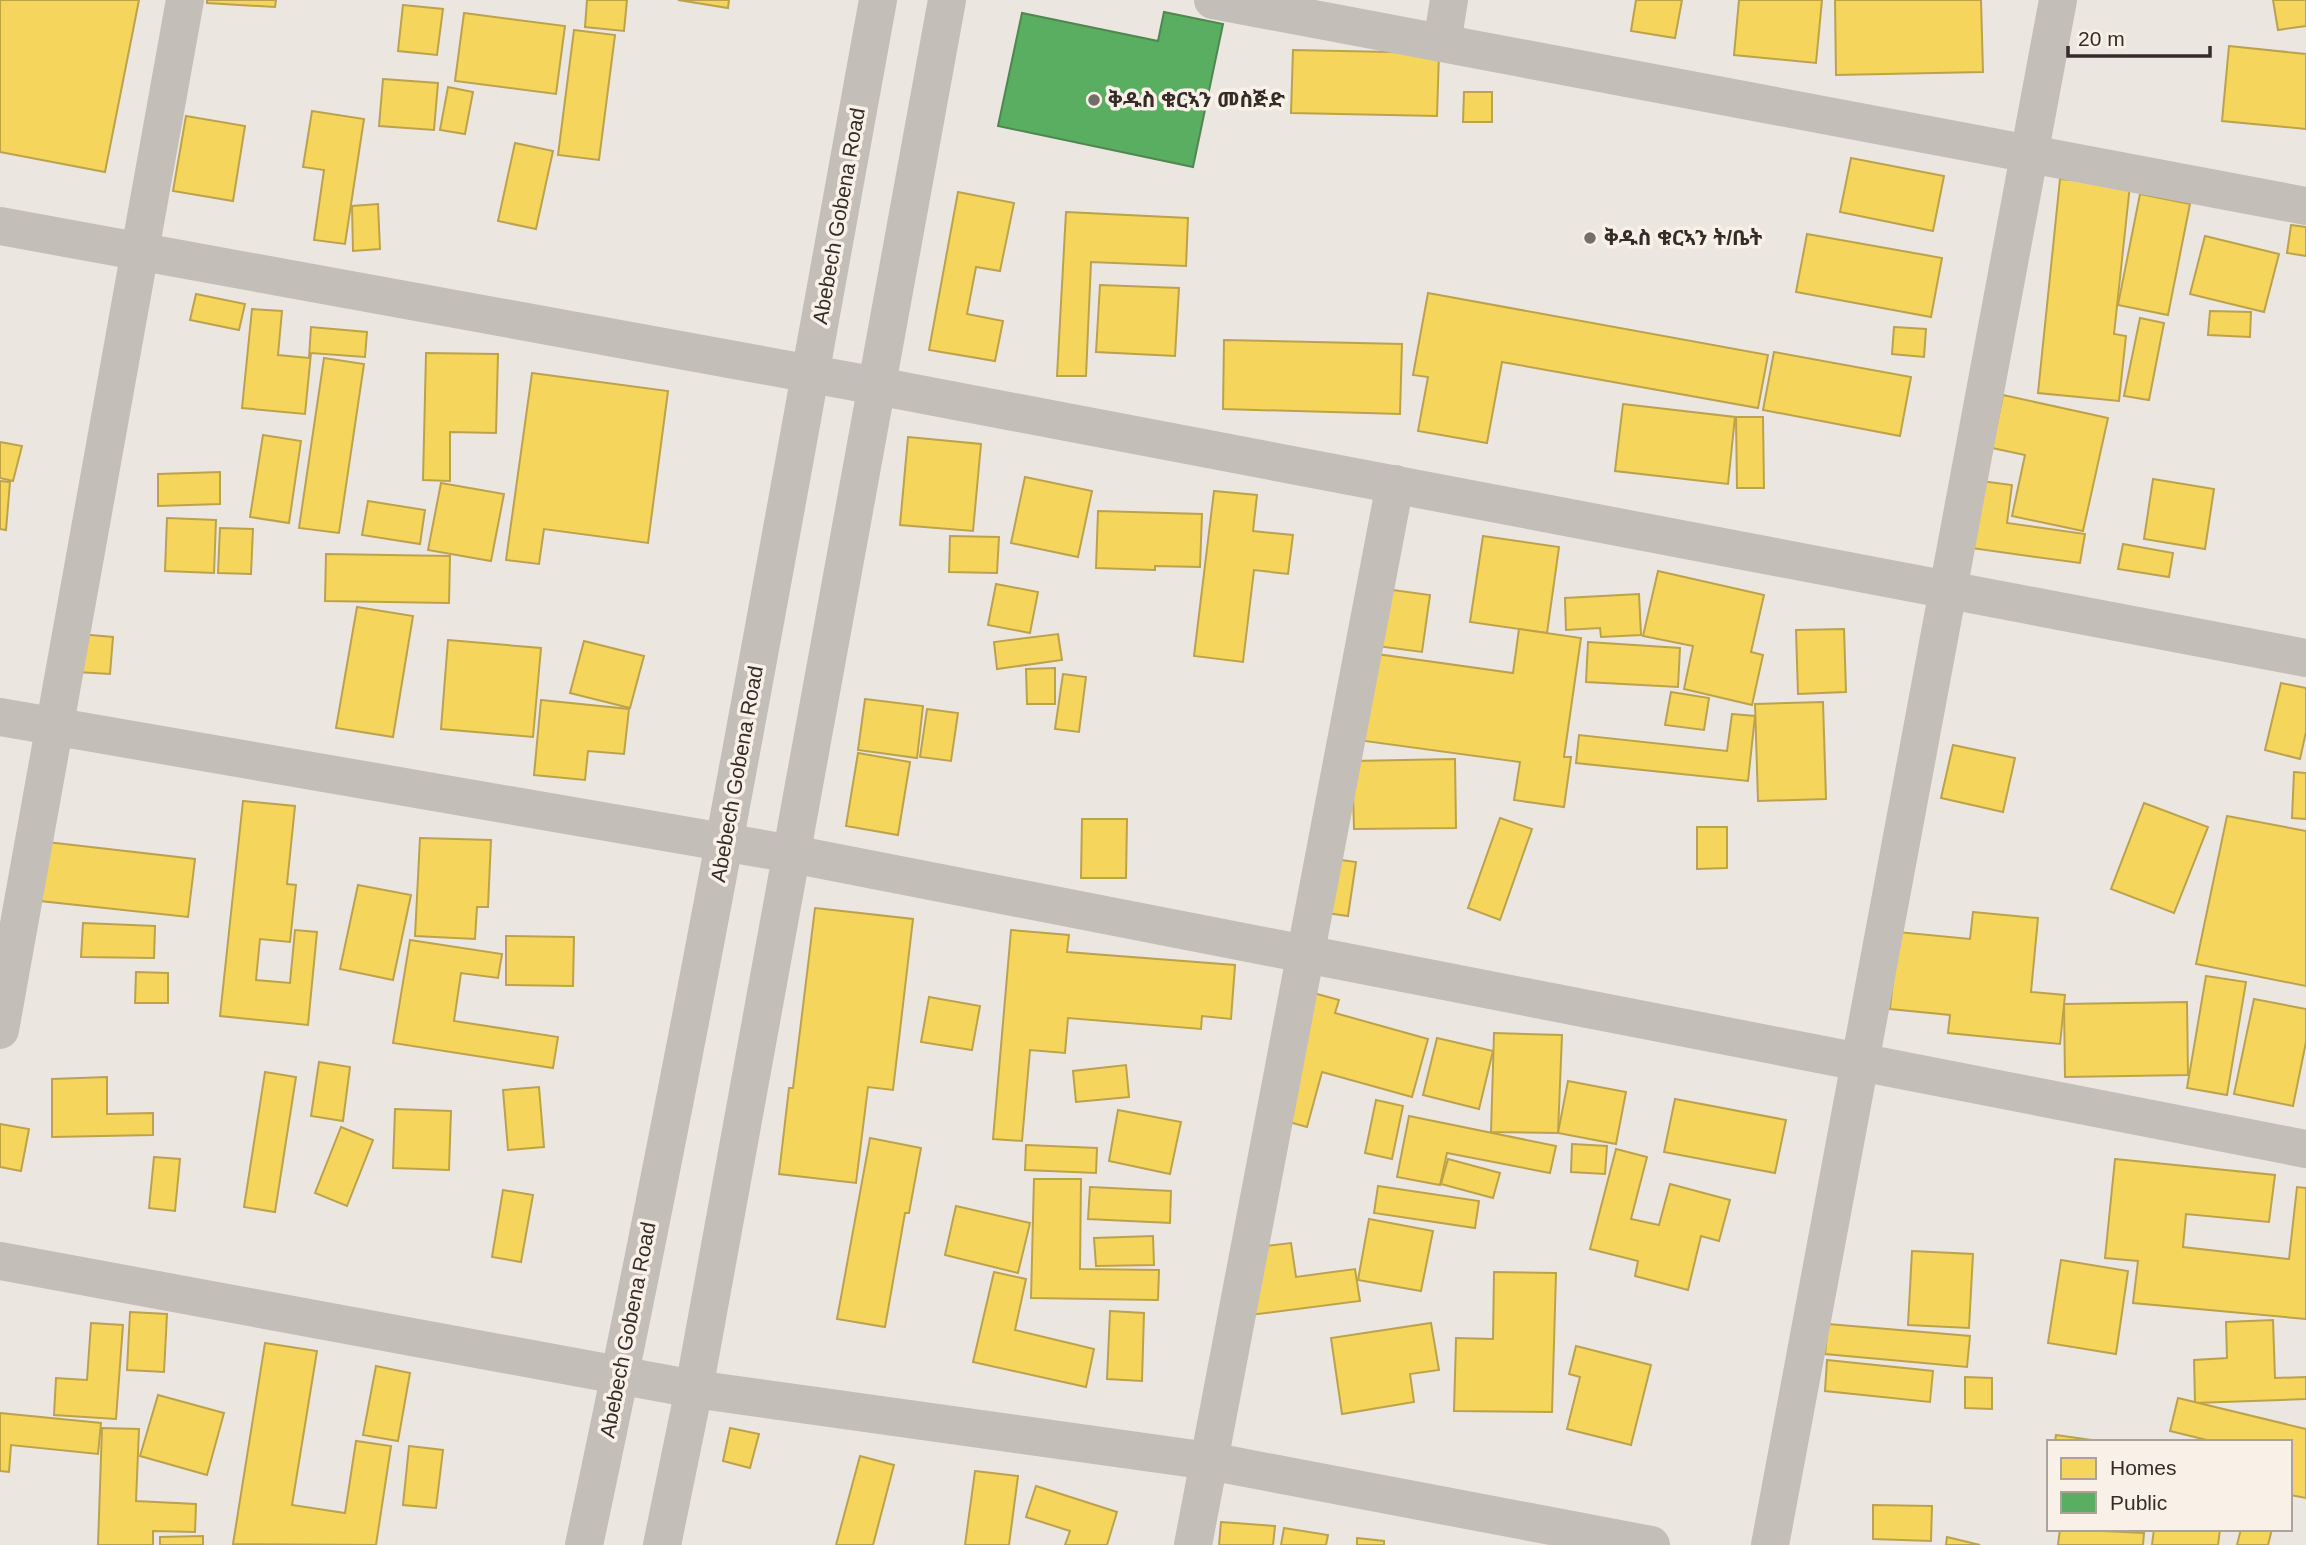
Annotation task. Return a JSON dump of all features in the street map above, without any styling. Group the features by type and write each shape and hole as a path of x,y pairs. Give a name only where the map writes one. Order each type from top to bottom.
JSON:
{"street":[{"path":"0,1030 185,0"},
{"name":"Abebech Gobena Road","path":"584,1545 724,843 878,0"},
{"path":"662,1545 694,1389 947,0"},
{"path":"1213,0 2306,206"},
{"path":"1442,43 1449,0"},
{"path":"1770,1545 2058,0"},
{"path":"0,226 810,373 2306,658"},
{"path":"1194,1545 1395,484"},
{"path":"0,717 792,854 2306,1149"},
{"path":"0,1261 694,1389 1209,1461 1651,1545"}],"building: Homes":[{"path":"0,0 139,0 105,172 0,152"},
{"path":"207,0 276,0 275,7 207,3"},
{"path":"587,0 627,0 624,31 585,27"},
{"path":"678,0 729,0 728,8"},
{"path":"1636,0 1682,0 1675,38 1631,31"},
{"path":"1739,0 1822,0 1816,63 1734,55"},
{"path":"1835,0 1981,0 1983,72 1836,75"},
{"path":"2273,0 2306,0 2306,26 2278,30"},
{"path":"403,5 443,9 437,55 398,51"},
{"path":"464,13 565,26 556,94 455,81"},
{"path":"574,30 615,35 599,160 558,155"},
{"path":"2229,46 2306,54 2306,129 2222,121"},
{"path":"1293,50 1439,53 1437,116 1291,113"},
{"path":"383,79 438,83 434,130 379,126"},
{"path":"448,87 473,92 465,134 440,130"},
{"path":"1464,92 1492,92 1492,122 1463,122"},
{"path":"312,111 364,119 345,244 314,240 324,170 303,167"},
{"path":"186,116 245,126 233,201 173,191"},
{"path":"515,143 553,151 536,229 498,221"},
{"path":"1851,158 1944,176 1933,231 1840,212"},
{"path":"2060,179 2130,185 2114,334 2126,336 2119,401 2038,393"},
{"path":"958,192 1014,203 1000,271 976,267 967,314 1003,321 995,361 929,350"},
{"path":"2140,194 2190,204 2168,315 2118,305"},
{"path":"378,204 380,249 353,251 352,206"},
{"path":"1066,212 1188,218 1186,266 1091,262 1086,376 1057,376"},
{"path":"2291,225 2306,227 2306,256 2287,253"},
{"path":"1807,234 1942,258 1931,317 1796,292"},
{"path":"2205,236 2279,254 2264,312 2190,294"},
{"path":"1100,285 1179,288 1175,356 1096,352"},
{"path":"1428,293 1768,355 1758,408 1502,362 1487,443 1418,431 1428,377 1413,375"},
{"path":"196,294 245,304 239,330 190,320"},
{"path":"252,309 282,311 278,355 309,358 311,327 367,332 365,357 311,353 305,414 242,408"},
{"path":"2210,311 2251,312 2250,337 2208,335"},
{"path":"2140,318 2164,323 2149,400 2124,396"},
{"path":"1894,327 1926,329 1924,357 1892,354"},
{"path":"1224,340 1402,344 1400,414 1223,409"},
{"path":"1774,352 1911,377 1900,436 1763,410"},
{"path":"426,353 498,354 496,433 450,432 450,481 423,480"},
{"path":"324,358 364,364 339,533 299,528"},
{"path":"532,373 668,391 648,543 544,529 539,564 506,560"},
{"path":"2003,395 2108,418 2083,531 2012,516 2025,455 1992,448"},
{"path":"1623,404 1735,417 1728,484 1615,471"},
{"path":"1736,417 1763,417 1764,488 1737,488"},
{"path":"263,435 301,441 289,523 250,517"},
{"path":"908,437 981,444 973,531 900,525"},
{"path":"0,442 22,446 13,481 0,478"},
{"path":"220,472 220,504 158,506 158,474"},
{"path":"1025,477 1092,491 1078,557 1011,543"},
{"path":"2153,479 2214,489 2205,549 2144,539"},
{"path":"0,481 10,482 6,530 0,529"},
{"path":"1981,481 2012,485 2007,523 2085,534 2080,563 1971,548"},
{"path":"441,483 504,494 491,561 428,550"},
{"path":"1214,491 1257,495 1253,531 1293,535 1288,574 1254,570 1243,662 1194,656"},
{"path":"368,501 425,510 420,544 362,535"},
{"path":"1098,511 1202,514 1200,567 1155,566 1155,570 1096,568"},
{"path":"167,518 216,520 214,573 165,571"},
{"path":"220,528 253,529 251,574 218,573"},
{"path":"950,536 999,537 997,573 949,572"},
{"path":"1483,536 1559,547 1547,633 1470,622"},
{"path":"2123,544 2173,553 2169,577 2118,569"},
{"path":"326,554 450,556 449,603 325,601"},
{"path":"1658,571 1764,595 1751,652 1763,655 1752,705 1684,689 1693,646 1643,636"},
{"path":"996,584 1038,592 1030,633 988,625"},
{"path":"1378,588 1430,595 1422,652 1369,645"},
{"path":"1639,594 1641,635 1601,637 1600,628 1566,630 1565,598"},
{"path":"357,607 413,616 393,737 336,728"},
{"path":"1519,629 1581,638 1564,757 1571,757 1564,807 1514,800 1520,762 1350,739 1362,652 1513,673"},
{"path":"1844,629 1846,692 1798,694 1796,630"},
{"path":"79,634 113,637 110,674 77,672"},
{"path":"1058,634 1062,660 997,669 994,642"},
{"path":"448,640 541,648 533,737 441,729"},
{"path":"584,641 644,656 630,708 570,693"},
{"path":"1588,642 1680,648 1678,687 1586,682"},
{"path":"1055,668 1055,704 1027,704 1026,669"},
{"path":"1063,674 1086,677 1079,732 1055,729"},
{"path":"2281,683 2306,688 2306,732 2300,759 2265,750"},
{"path":"1671,692 1709,698 1704,730 1665,725"},
{"path":"865,699 923,706 917,758 858,750"},
{"path":"541,700 629,709 624,754 588,751 585,780 534,775"},
{"path":"1823,702 1826,799 1758,801 1755,704"},
{"path":"927,709 958,713 951,761 920,757"},
{"path":"1732,714 1755,716 1748,781 1576,763 1579,735 1727,751"},
{"path":"1953,745 2015,758 2003,812 1941,798"},
{"path":"858,753 910,762 898,835 846,826"},
{"path":"1455,759 1456,828 1354,829 1352,761"},
{"path":"2294,772 2306,773 2306,819 2292,818"},
{"path":"243,801 295,806 287,884 296,885 290,942 260,939 256,980 290,983 295,930 317,932 308,1025 220,1016"},
{"path":"2144,803 2208,827 2174,913 2111,889"},
{"path":"2227,816 2306,831 2306,986 2196,964"},
{"path":"1500,818 1532,829 1500,920 1468,908"},
{"path":"1082,819 1127,819 1126,878 1081,878"},
{"path":"1697,827 1727,827 1727,868 1697,869"},
{"path":"420,838 491,840 488,907 477,907 475,939 415,936"},
{"path":"38,841 195,859 188,917 31,900"},
{"path":"1327,858 1356,862 1348,916 1319,912"},
{"path":"358,885 411,895 393,980 340,969"},
{"path":"815,908 913,919 893,1090 868,1087 856,1183 779,1174 789,1088 793,1088"},
{"path":"1973,912 2038,918 2031,992 2065,995 2060,1044 1948,1033 1950,1015 1890,1009 1898,932 1970,939"},
{"path":"83,923 155,926 154,958 81,957"},
{"path":"1011,930 1069,935 1067,952 1235,965 1231,1019 1202,1016 1201,1029 1068,1018 1065,1053 1030,1050 1022,1141 993,1139"},
{"path":"506,936 574,937 573,986 506,985"},
{"path":"410,940 502,954 498,978 461,973 454,1021 558,1037 553,1068 393,1043"},
{"path":"136,972 168,973 168,1003 135,1003"},
{"path":"2206,976 2246,982 2227,1095 2187,1088"},
{"path":"1306,991 1339,1000 1335,1013 1428,1039 1412,1097 1322,1072 1307,1127 1271,1117"},
{"path":"929,997 980,1006 972,1050 921,1042"},
{"path":"2254,999 2306,1009 2306,1042 2293,1106 2234,1094"},
{"path":"2187,1002 2188,1075 2065,1077 2064,1004"},
{"path":"1494,1033 1562,1035 1558,1133 1491,1132"},
{"path":"1437,1038 1493,1051 1479,1109 1423,1095"},
{"path":"319,1062 350,1067 343,1121 311,1116"},
{"path":"1126,1065 1129,1097 1076,1102 1073,1071"},
{"path":"265,1072 296,1077 275,1212 244,1207"},
{"path":"107,1077 107,1114 153,1113 153,1135 52,1137 52,1079"},
{"path":"1568,1081 1626,1092 1616,1144 1558,1133"},
{"path":"539,1087 544,1147 508,1150 503,1090"},
{"path":"1675,1099 1786,1120 1775,1173 1664,1152"},
{"path":"1376,1100 1403,1106 1392,1159 1365,1153"},
{"path":"395,1109 451,1111 449,1170 393,1168"},
{"path":"1118,1110 1181,1122 1170,1174 1109,1161"},
{"path":"1409,1116 1556,1146 1550,1173 1447,1153 1440,1185 1397,1177"},
{"path":"0,1124 29,1129 21,1171 0,1167"},
{"path":"341,1127 373,1140 347,1206 315,1193"},
{"path":"870,1138 921,1148 909,1213 905,1213 885,1327 837,1319"},
{"path":"1572,1144 1607,1146 1605,1174 1571,1172"},
{"path":"1026,1145 1097,1148 1096,1173 1025,1170"},
{"path":"1616,1149 1647,1157 1631,1219 1659,1225 1670,1184 1730,1200 1719,1241 1701,1236 1688,1290 1635,1276 1638,1261 1590,1249"},
{"path":"154,1157 180,1159 175,1211 149,1208"},
{"path":"1448,1159 1500,1173 1493,1198 1441,1184"},
{"path":"2115,1159 2275,1175 2269,1222 2186,1214 2183,1247 2289,1259 2297,1187 2306,1188 2306,1319 2133,1303 2138,1261 2105,1258"},
{"path":"1034,1179 1081,1179 1080,1269 1159,1270 1158,1300 1031,1298"},
{"path":"1378,1186 1479,1201 1475,1228 1374,1213"},
{"path":"1090,1187 1171,1191 1170,1223 1088,1219"},
{"path":"503,1190 533,1195 521,1262 492,1257"},
{"path":"956,1206 1030,1223 1018,1273 945,1255"},
{"path":"1369,1219 1433,1231 1421,1291 1358,1280"},
{"path":"1153,1236 1154,1265 1096,1266 1094,1238"},
{"path":"1291,1243 1296,1277 1355,1269 1360,1301 1250,1315 1241,1249"},
{"path":"1912,1251 1973,1254 1969,1328 1908,1325"},
{"path":"2061,1260 2128,1271 2116,1354 2048,1343"},
{"path":"994,1272 1026,1279 1015,1330 1094,1349 1086,1387 973,1362"},
{"path":"1494,1272 1556,1273 1552,1412 1454,1411 1456,1338 1493,1339"},
{"path":"1110,1311 1144,1313 1142,1381 1107,1379"},
{"path":"130,1312 167,1314 164,1372 127,1370"},
{"path":"2273,1320 2275,1378 2306,1377 2306,1399 2195,1403 2194,1360 2227,1358 2226,1322"},
{"path":"91,1323 123,1325 116,1419 54,1415 56,1378 87,1380"},
{"path":"1431,1323 1439,1370 1410,1374 1414,1402 1342,1414 1331,1338"},
{"path":"1828,1324 1970,1336 1967,1367 1825,1354"},
{"path":"265,1343 317,1351 292,1505 345,1513 356,1441 391,1446 376,1545 233,1544"},
{"path":"1576,1346 1651,1365 1631,1445 1567,1429 1580,1377 1569,1374"},
{"path":"1827,1360 1933,1371 1930,1402 1825,1391"},
{"path":"376,1366 410,1373 398,1441 363,1435"},
{"path":"1965,1377 1992,1378 1992,1409 1965,1408"},
{"path":"158,1395 224,1413 207,1475 140,1456"},
{"path":"2178,1398 2306,1429 2306,1498 2292,1495 2292,1440 2207,1440 2170,1431"},
{"path":"0,1413 101,1423 98,1454 11,1445 9,1472 0,1471"},
{"path":"102,1428 139,1429 136,1501 196,1504 195,1532 153,1531 153,1545 98,1545"},
{"path":"730,1428 759,1434 750,1468 723,1461"},
{"path":"2056,1435 2092,1440 2055,1440"},
{"path":"409,1446 443,1450 436,1508 403,1505"},
{"path":"860,1456 894,1465 873,1545 836,1545"},
{"path":"975,1471 1018,1476 1009,1545 965,1545"},
{"path":"1036,1486 1117,1512 1107,1545 1065,1545 1070,1531 1026,1517"},
{"path":"1873,1505 1932,1506 1931,1541 1873,1539"},
{"path":"1221,1522 1275,1526 1273,1545 1219,1545"},
{"path":"1284,1528 1328,1535 1326,1545 1281,1545"},
{"path":"2060,1531 2144,1533 2143,1545 2058,1545"},
{"path":"2154,1531 2220,1531 2218,1545 2152,1545"},
{"path":"2240,1531 2272,1531 2268,1545 2237,1545"},
{"path":"203,1536 203,1545 160,1545 160,1537"},
{"path":"1947,1537 1980,1545 1946,1545"},
{"path":"1357,1538 1384,1541 1384,1545 1357,1545"}],"building: Public":[{"path":"1164,12 1223,24 1193,167 998,126 1022,13 1158,41"}],"place":[{"name":"ቅዱስ ቁርኣን መስጅድ","path":"1094,100"},
{"name":"ቅዱስ ቁርኣን ት/ቤት","path":"1590,238"}]}
